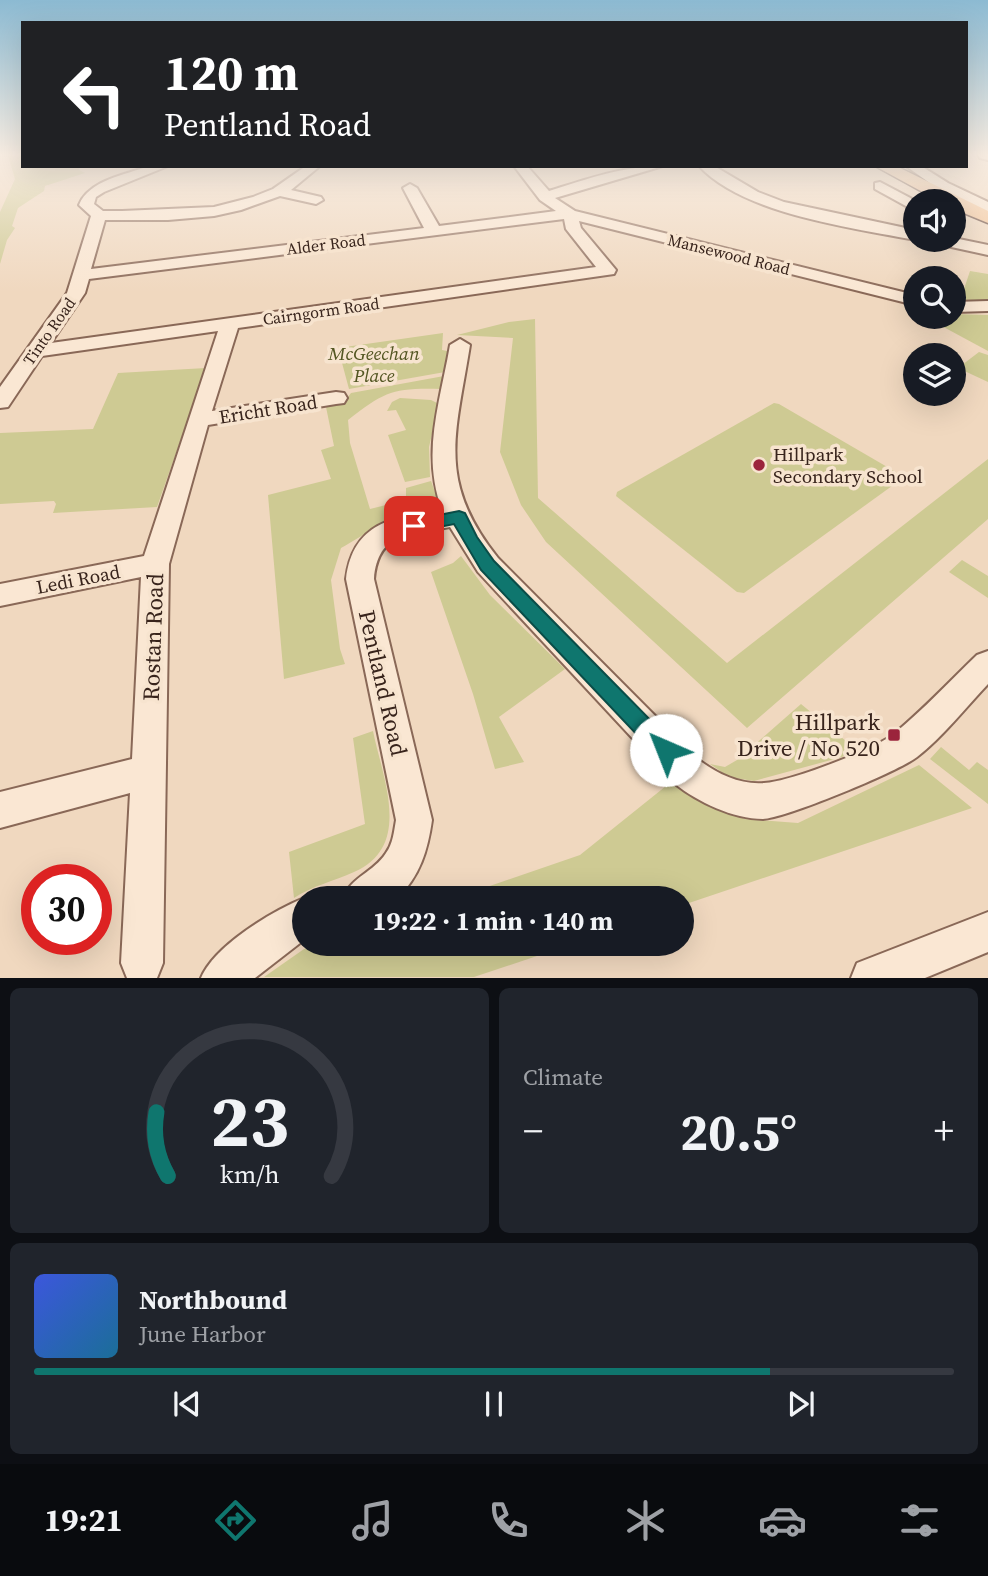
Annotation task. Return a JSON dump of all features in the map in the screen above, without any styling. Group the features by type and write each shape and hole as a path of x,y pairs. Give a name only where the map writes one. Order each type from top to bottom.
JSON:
{"main road":[{"path":"966,206 986,213"}],"street":[{"path":"88,201 86,205 99,215 162,217 198,214 252,201"},
{"path":"417,201 434,231"},
{"name":"Mansewood Road","path":"550,201 570,214 903,297"},
{"path":"762,201 903,229"},
{"path":"966,201 986,213"},
{"name":"Alder Road","path":"82,275 570,214"},
{"name":"Cairngorm Road","path":"34,351 608,270 574,229 570,214"},
{"name":"Tinto Road","path":"0,402 76,293 99,215"},
{"path":"966,246 988,250"},
{"path":"966,307 988,306"},
{"name":"Rostan Road","path":"142,963 155,564 230,323"},
{"path":"460,345 442,453 444,477 473,546 488,565 687,772 704,785 723,794 764,801 783,797 875,762 905,746 988,664"},
{"name":"Ericht Road","path":"200,420 336,398"},
{"name":"Pentland Road","path":"381,886 406,859 414,820 360,579 362,555 371,541 391,530 459,517"},
{"name":"Ledi Road","path":"0,595 155,564"},
{"path":"0,810 147,772"},
{"path":"222,978 274,936 292,925"},
{"path":"872,978 988,932"}],"green space":[{"path":"5,201 29,201 18,208 12,226 15,228 7,240 0,264 0,212"},
{"path":"970,271 988,274 988,302 966,301 966,283"},
{"path":"966,314 988,315 988,351 947,329 966,329"},
{"path":"535,319 538,498 727,663 988,459 988,519 747,728 546,542 521,505 500,452 513,338 457,335 509,322"},
{"name":"McGeechan Place","path":"443,333 442,350 452,352 445,372 349,389 338,348"},
{"path":"979,352 988,355 988,382 966,372 966,362"},
{"path":"206,368 157,507 53,513 56,504 54,501 0,504 0,433 93,429 118,373"},
{"path":"444,376 441,389 411,389 390,393 348,420 350,443 370,509 406,500 406,488 431,481 438,500 427,513 375,529 341,548 331,580 340,649 345,664 284,679 268,495 331,479 321,450 334,446 326,407 345,401 351,393"},
{"path":"400,398 431,400 439,404 429,447 430,477 405,482 388,435 406,430 396,410 387,411 392,402"},
{"path":"774,403 903,478 744,593 737,592 616,496 617,492"},
{"path":"461,556 490,595 565,669 499,717 524,762 495,769 473,694 431,572 453,563"},
{"path":"962,560 988,576 988,598 949,572"},
{"path":"801,704 852,746 853,750 842,757 754,781 729,777 710,764 725,767 737,760"},
{"path":"373,731 389,810 389,829 383,846 372,860 354,872 319,886 293,886 289,852 365,824 353,738"},
{"path":"941,747 969,770 977,762 988,770 988,804 930,759"},
{"path":"919,765 972,808 694,901 694,886 490,886 580,855 676,778 709,801 745,819 798,823"},
{"path":"294,956 537,956 474,977 264,977"}],"place":[{"name":"Hillpark Secondary School","path":"759,465"},
{"name":"Hillpark Drive / No 520","path":"894,735"}],"route":[{"path":"414,526 459,517 469,540 488,565 666,750"}]}
